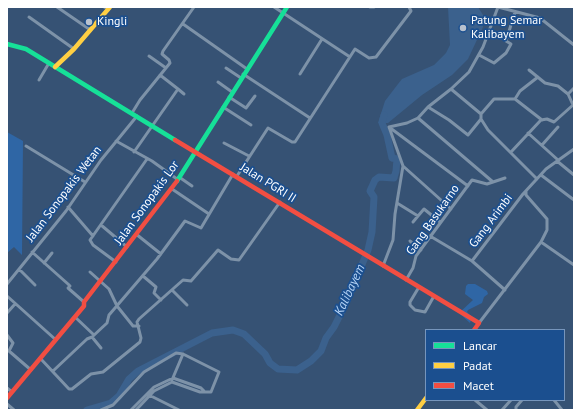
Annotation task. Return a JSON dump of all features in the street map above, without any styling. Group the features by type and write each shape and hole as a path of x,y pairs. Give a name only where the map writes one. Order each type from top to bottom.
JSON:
{"street":[{"path":"57,7 89,29"},
{"path":"132,113 140,100 171,62 162,53 194,7"},
{"path":"274,7 350,57"},
{"name":"Jalan Sonopakis Lor","path":"7,398 84,306 84,302 102,281 136,234 172,189 222,107 287,7"},
{"path":"53,371 70,357 87,339 93,336 107,323 109,315 161,254 185,221 201,228 235,175 268,128 294,143 357,48 369,58 376,57 411,11 410,7"},
{"path":"390,127 407,123 418,118 428,107 451,89 469,72 479,55 498,7 543,19 574,45"},
{"path":"479,55 494,64 506,53 510,44 506,41 519,7"},
{"path":"55,66 74,49 107,8"},
{"path":"29,17 74,49"},
{"path":"183,24 247,69"},
{"path":"300,74 322,39"},
{"name":"Jalan PGRI II","path":"7,44 26,49 55,66 280,202 370,259 479,323"},
{"path":"149,56 166,68"},
{"path":"39,80 49,63"},
{"path":"226,68 242,76 310,118"},
{"path":"511,152 542,120 547,119 554,122 571,107 572,102 568,94 555,84 544,83 529,70"},
{"path":"160,75 184,94"},
{"path":"515,100 520,91 538,77"},
{"path":"218,82 232,92"},
{"path":"568,94 574,88"},
{"path":"134,152 178,89"},
{"path":"451,89 481,114"},
{"path":"229,97 246,108 255,96"},
{"path":"537,179 488,130 481,119 481,114 494,99 515,100 530,109 542,120"},
{"path":"222,107 250,125"},
{"path":"428,107 449,120 468,135 481,119"},
{"name":"Jalan Sonopakis Wetan","path":"7,284 68,207 116,141 137,116"},
{"path":"418,118 493,182"},
{"path":"383,266 393,240 403,166 390,127"},
{"path":"390,127 468,186"},
{"path":"542,145 558,127"},
{"path":"528,133 574,175"},
{"path":"116,141 192,186"},
{"path":"224,143 249,156"},
{"path":"26,146 85,182"},
{"name":"Gang Arimbi","path":"472,262 498,226 537,179 558,160 574,149"},
{"path":"116,262 90,240 147,159"},
{"path":"403,166 451,209"},
{"path":"541,175 574,200"},
{"name":"Gang Basukarno","path":"406,280 413,268 416,256 473,180 487,184 505,178"},
{"path":"172,189 209,214"},
{"path":"474,329 541,242 548,222 526,195 526,192"},
{"path":"40,358 68,388 72,389 91,374 103,372 140,342 141,338 138,319 184,280 191,281 218,250 234,261 239,260 280,202"},
{"path":"397,204 418,216"},
{"path":"68,207 93,236"},
{"path":"413,222 424,210 440,222"},
{"path":"101,225 127,247"},
{"path":"136,234 161,254"},
{"path":"430,236 472,262 505,290"},
{"path":"410,240 421,250"},
{"path":"541,242 574,265"},
{"path":"32,252 68,284 70,286 68,288 84,302"},
{"path":"44,263 52,253"},
{"path":"19,269 35,285"},
{"path":"90,272 102,281 109,289 118,306 132,326 139,326"},
{"path":"143,276 156,287 154,293 161,300"},
{"path":"419,287 410,302 410,305 415,310 425,312 434,296"},
{"path":"172,290 187,305"},
{"path":"7,296 56,340"},
{"path":"7,313 15,304"},
{"path":"75,317 93,336 101,348"},
{"name":"Jalan PGRI II","path":"470,319 474,329"},
{"path":"7,335 13,343 9,351 31,370"},
{"path":"101,410 113,404 144,372 176,353 183,354 219,372 212,392 200,392 172,382 148,395 131,410"},
{"path":"172,382 183,354"},
{"path":"136,410 157,384 173,378 201,388 204,391"},
{"path":"7,388 12,392"},
{"path":"148,395 179,410"},
{"path":"417,410 425,399"},
{"path":"476,401 487,410"},
{"path":"502,410 510,401"},
{"path":"516,410 516,407 521,401"},
{"path":"555,401 562,410"},
{"path":"7,404 14,410"}],"shaded area":[{"path":"448,7 478,7 483,15 483,27 468,59 452,75 422,95 388,123 378,123 385,101 402,79 434,65 446,53 450,45"},
{"path":"7,132 23,141 22,255 14,247 7,253"},
{"path":"468,284 475,284 487,291 488,294 484,297 482,303 468,310 467,312 472,317 470,323 459,313 473,300 465,294 466,286"}],"waterway":[{"name":"Kalibayem","path":"87,410 111,403 119,396 129,379 138,371 212,333 233,330 244,334 265,354 270,363 278,369 297,370 311,361 321,351 326,338 334,327 347,301 368,250 372,232 374,197 370,191 375,180 379,177 394,178 397,159 392,158 387,135 382,123 384,115"}],"traffic: fast":[{"path":"177,181 287,7"},
{"path":"7,44 26,49 175,140"}],"traffic: slow":[{"path":"55,67 74,49 110,7"},
{"path":"417,410 425,399"}],"traffic: jam":[{"path":"175,140 479,323 475,329"},
{"path":"7,398 84,306 84,302 177,181"}],"place":[{"name":"Kingli","path":"89,22"},
{"name":"Patung Semar Kalibayem","path":"463,28"}]}
